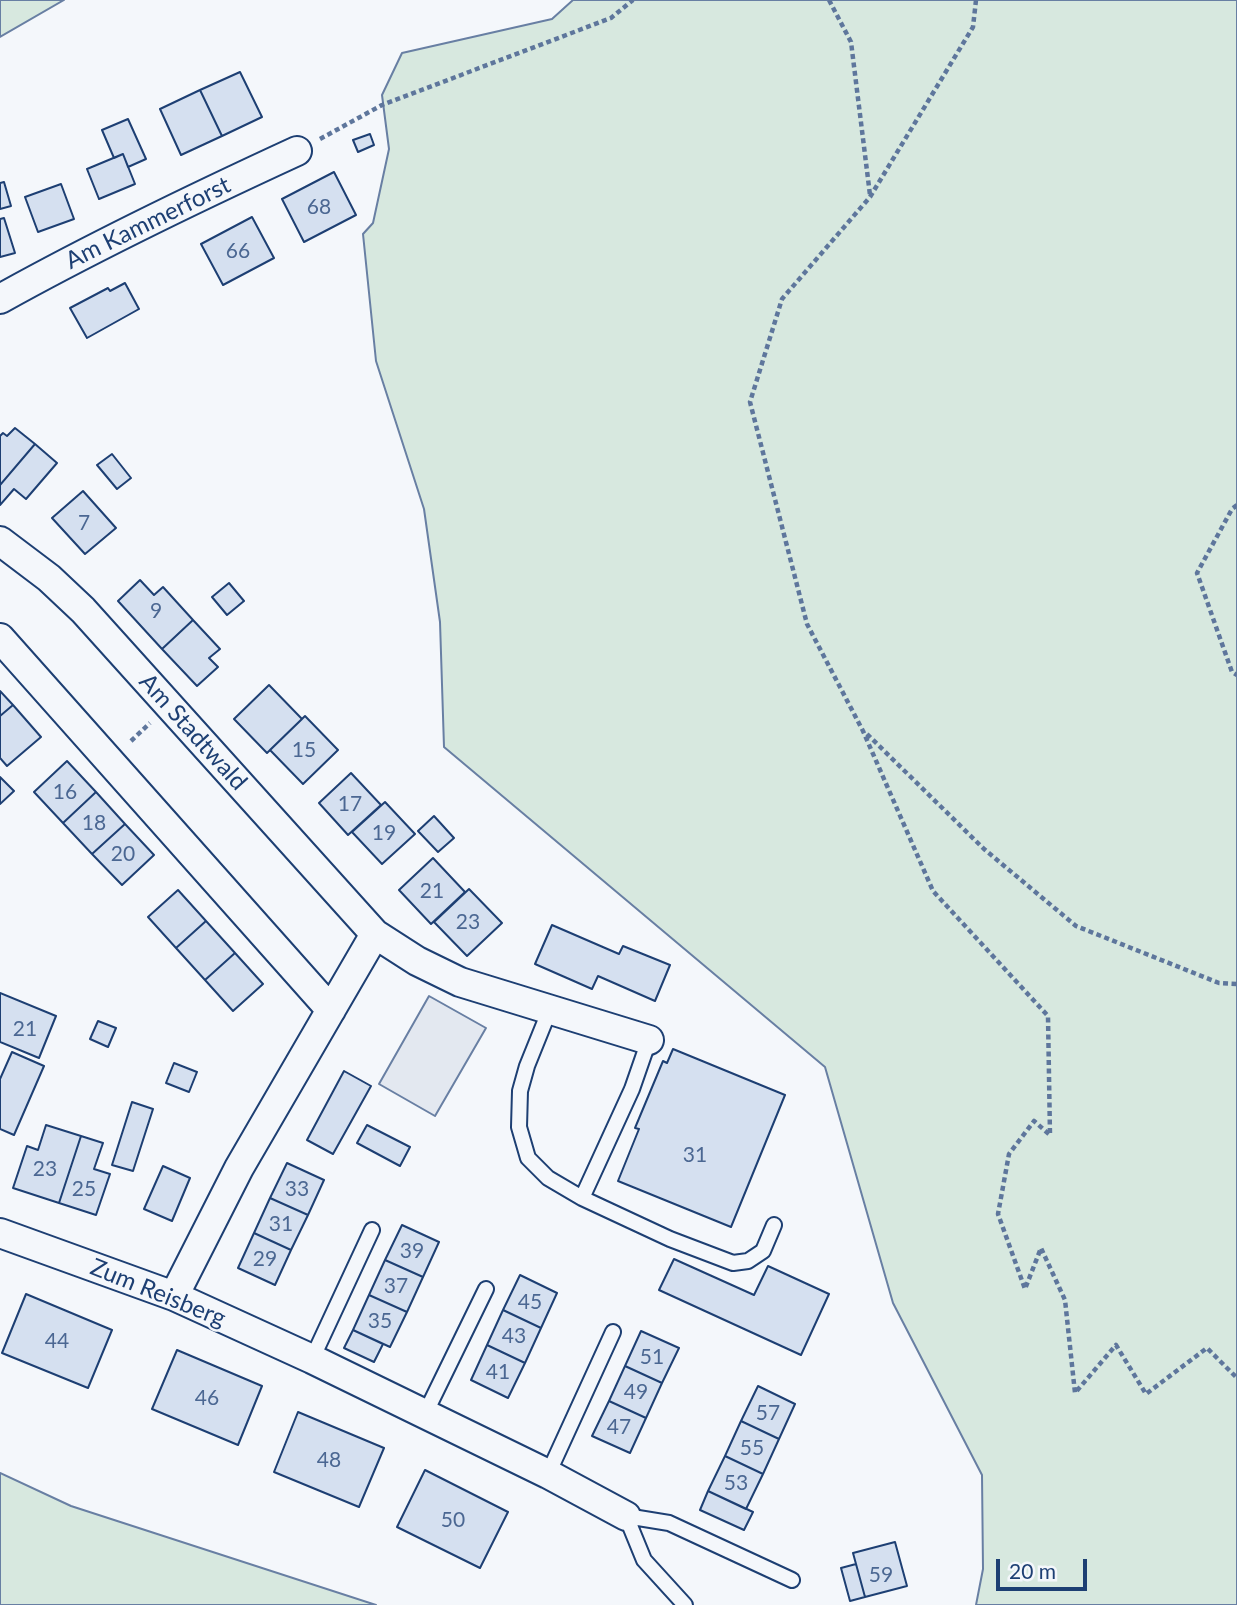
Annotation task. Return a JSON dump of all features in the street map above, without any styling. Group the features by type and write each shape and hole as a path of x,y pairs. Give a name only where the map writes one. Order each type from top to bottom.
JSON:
{"street":[{"name":"Am Kammerforst","path":"0,299 57,267 181,205 298,151"},
{"name":"Am Stadtwald","path":"0,541 49,578 83,610 375,934 418,961 460,982 649,1040"},
{"path":"0,638 331,1010"},
{"path":"174,1296 239,1168 375,934"},
{"name":"Zum Reisberg","path":"0,1233 174,1296 425,1414 548,1474 626,1516"}],"lane":[{"path":"550,1009 520,1091 519,1127 528,1158 548,1178 582,1198 670,1239 733,1263 748,1261 763,1251 774,1225"},
{"name":"Am Stadtwald","path":"582,1198 632,1089 649,1040"},
{"path":"312,1360 372,1230"},
{"path":"425,1414 486,1290"},
{"path":"548,1474 613,1332"},
{"path":"626,1516 644,1560 685,1605"},
{"name":"Zum Reisberg","path":"626,1516 669,1523 792,1580"}],"path":[{"path":"298,151 382,105 611,18 634,0"},
{"path":"829,0 851,42 870,197"},
{"path":"976,0 973,27 870,197 782,299 750,402 807,624 863,731 933,891 1048,1016 1050,1135 1034,1121 1009,1154 998,1214 1026,1289 1041,1248 1066,1300 1075,1393 1116,1345 1146,1394 1207,1348 1237,1378"},
{"path":"1237,505 1197,573 1233,672 1237,674"},
{"path":"111,762 168,705"},
{"path":"863,731 984,849 1076,926 1219,983 1237,984"}],"shaded area":[{"path":"0,0 64,0 0,37"},
{"path":"573,0 1237,0 1237,1605 976,1605 983,1569 982,1475 893,1303 825,1067 444,747 440,622 424,509 376,361 363,234 373,223 389,149 382,95 402,53 552,19"},
{"path":"429,996 486,1028 435,1116 379,1084"},
{"path":"0,1473 71,1506 376,1605 0,1605"}],"building":[{"path":"240,72 262,117 222,136 200,90"},
{"path":"200,90 222,136 181,155 160,109"},
{"path":"128,119 146,159 128,167 123,154 114,158 102,130"},
{"path":"370,134 374,145 358,152 353,140"},
{"path":"123,154 135,184 99,199 87,169"},
{"path":"334,172 356,215 304,242 282,199"},
{"path":"4,182 11,206 0,209 0,183"},
{"path":"61,184 74,219 38,232 25,197"},
{"path":"252,217 274,258 223,285 201,244"},
{"path":"4,218 15,253 0,257 0,219"},
{"path":"125,283 139,309 87,338 70,308 108,288 110,291"},
{"path":"15,428 35,444 0,485 0,436 3,433 7,436"},
{"path":"35,444 57,463 26,499 14,489 0,505 0,485"},
{"path":"112,454 131,478 117,489 97,465"},
{"path":"83,491 116,528 85,554 52,518"},
{"path":"140,580 154,595 163,587 193,620 162,649 118,601"},
{"path":"229,583 244,601 227,615 212,597"},
{"path":"193,620 220,649 209,658 218,667 197,686 162,649"},
{"path":"269,685 302,719 267,753 234,719"},
{"path":"0,691 13,705 0,716"},
{"path":"13,705 41,737 7,766 0,758 0,716"},
{"path":"305,716 338,750 303,784 270,750"},
{"path":"67,761 96,792 63,823 34,792"},
{"path":"351,773 381,805 348,835 319,803"},
{"path":"0,777 14,791 0,804"},
{"path":"96,792 125,824 92,854 63,823"},
{"path":"385,802 415,834 382,864 352,832"},
{"path":"434,816 454,838 438,852 418,831"},
{"path":"125,824 154,855 122,885 92,854"},
{"path":"433,858 465,892 431,924 399,890"},
{"path":"469,889 502,923 467,956 434,922"},
{"path":"178,890 206,921 176,948 148,917"},
{"path":"206,921 235,953 205,980 176,948"},
{"path":"552,925 619,954 623,946 670,965 655,1001 598,976 592,989 535,964"},
{"path":"235,953 263,984 233,1011 205,980"},
{"path":"0,993 56,1016 39,1058 0,1042"},
{"path":"98,1021 116,1028 108,1047 90,1039"},
{"path":"673,1049 785,1095 731,1227 618,1181 639,1129 635,1128 663,1061 667,1063"},
{"path":"12,1052 44,1066 14,1135 0,1129 0,1079"},
{"path":"174,1063 197,1072 189,1092 166,1083"},
{"path":"344,1071 371,1086 333,1154 307,1140"},
{"path":"132,1102 153,1109 133,1171 112,1165"},
{"path":"46,1125 81,1136 59,1203 13,1188 27,1146 38,1150"},
{"path":"367,1125 410,1147 400,1166 357,1143"},
{"path":"81,1136 103,1143 94,1169 110,1174 96,1215 59,1203"},
{"path":"287,1163 324,1180 308,1215 270,1198"},
{"path":"163,1166 190,1178 172,1221 144,1209"},
{"path":"270,1198 308,1215 291,1250 254,1233"},
{"path":"402,1225 439,1242 423,1277 385,1260"},
{"path":"254,1233 291,1250 275,1285 238,1268"},
{"path":"674,1259 754,1295 768,1266 829,1294 801,1355 659,1290"},
{"path":"385,1260 423,1277 407,1312 369,1295"},
{"path":"520,1275 557,1293 541,1328 503,1310"},
{"path":"26,1294 112,1330 88,1388 2,1353"},
{"path":"369,1295 407,1312 390,1347 353,1330"},
{"path":"503,1310 541,1328 525,1363 487,1345"},
{"path":"353,1330 383,1344 374,1362 344,1348"},
{"path":"641,1331 679,1348 662,1383 625,1366"},
{"path":"487,1345 525,1363 508,1398 471,1380"},
{"path":"177,1350 262,1386 238,1445 152,1409"},
{"path":"625,1366 662,1383 646,1418 609,1401"},
{"path":"758,1386 795,1404 779,1439 741,1421"},
{"path":"609,1401 646,1418 630,1453 592,1436"},
{"path":"298,1412 384,1448 359,1507 274,1472"},
{"path":"741,1421 779,1439 763,1474 725,1456"},
{"path":"725,1456 763,1474 746,1509 708,1491"},
{"path":"425,1470 508,1512 480,1568 397,1527"},
{"path":"708,1491 753,1512 744,1530 700,1510"},
{"path":"895,1542 907,1586 865,1597 853,1553"},
{"path":"856,1564 865,1597 850,1601 841,1568"}]}
